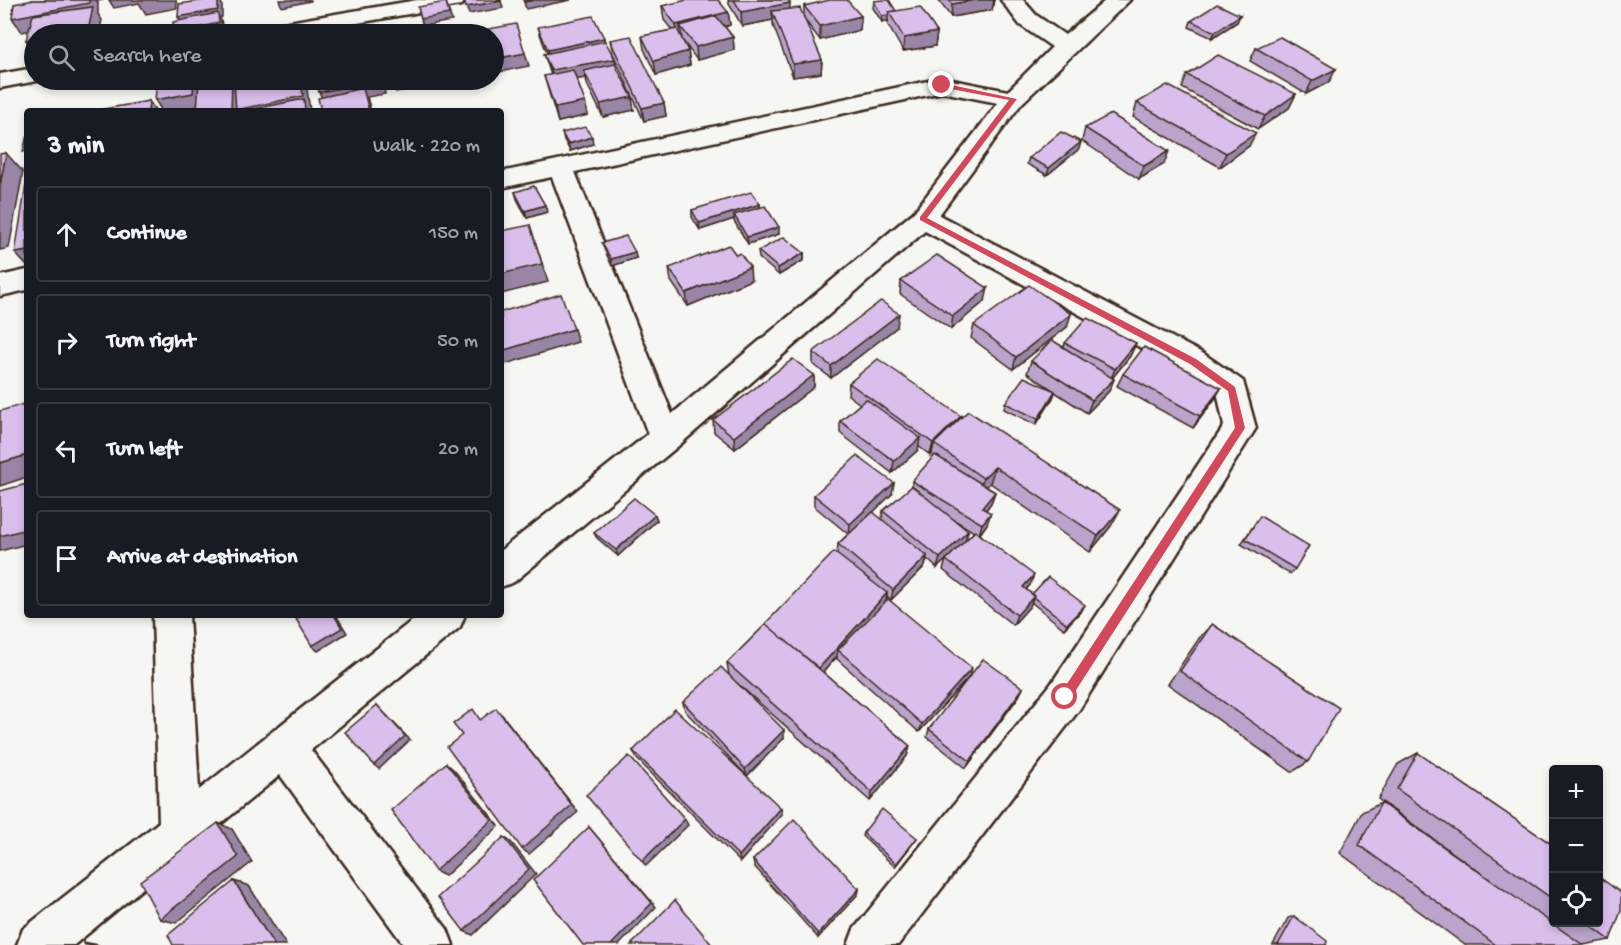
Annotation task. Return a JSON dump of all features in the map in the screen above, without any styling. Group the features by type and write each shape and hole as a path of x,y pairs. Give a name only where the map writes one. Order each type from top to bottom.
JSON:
{"street":[{"path":"317,24 454,0"},
{"path":"1012,0 1028,20 1066,46"},
{"path":"504,569 666,438 922,218 1013,99 1066,46 1119,0"},
{"path":"0,81 24,77"},
{"path":"504,179 942,85 1013,99"},
{"path":"561,168 666,438"},
{"path":"870,945 1065,697 1240,428 1232,390 1193,362 922,218"},
{"path":"0,286 24,281"},
{"path":"171,618 180,831"},
{"path":"39,945 443,618"},
{"path":"284,747 431,945"}],"building":[{"path":"34,0 89,0 89,3 12,18 14,4"},
{"path":"218,0 218,10 178,17 179,4"},
{"path":"464,0 501,0 501,1 466,7"},
{"path":"687,0 718,0 728,12 676,25 662,6"},
{"path":"734,0 788,0 790,3 741,12"},
{"path":"830,0 847,0 861,16 820,26 804,6"},
{"path":"889,0 896,11 882,16 874,1"},
{"path":"949,0 975,0 952,4"},
{"path":"446,2 449,14 421,19 418,7"},
{"path":"1217,4 1240,15 1215,32 1191,21"},
{"path":"93,7 89,24 30,24 33,15"},
{"path":"920,7 937,32 904,38 889,12"},
{"path":"800,8 822,60 793,64 772,11"},
{"path":"218,13 219,23 173,24 173,22"},
{"path":"593,16 604,38 548,50 538,27"},
{"path":"716,16 733,37 696,47 680,26"},
{"path":"516,24 525,53 504,57 504,26"},
{"path":"677,29 688,51 654,61 642,36"},
{"path":"631,36 664,103 642,108 610,40"},
{"path":"1280,37 1336,69 1312,81 1256,48"},
{"path":"605,41 615,59 551,70 544,54"},
{"path":"1218,55 1296,94 1265,116 1187,75"},
{"path":"615,64 632,97 600,104 584,71"},
{"path":"573,70 585,102 555,108 544,76"},
{"path":"1167,85 1256,133 1226,153 1137,103"},
{"path":"156,90 193,90 193,93 155,100"},
{"path":"198,90 232,90 231,108 197,108"},
{"path":"235,90 302,90 303,96 236,108"},
{"path":"364,90 368,108 320,108 318,98"},
{"path":"304,99 305,108 259,108"},
{"path":"149,101 148,108 110,108"},
{"path":"1111,114 1169,151 1144,166 1085,128"},
{"path":"585,127 592,137 568,144 562,133"},
{"path":"1061,132 1081,142 1049,168 1029,158"},
{"path":"6,153 0,185 0,154"},
{"path":"534,186 545,205 525,211 515,192"},
{"path":"751,192 760,204 699,223 692,210"},
{"path":"24,197 24,252 15,253"},
{"path":"765,206 779,227 747,237 734,215"},
{"path":"530,225 542,264 504,273 504,230"},
{"path":"626,236 635,252 611,259 602,243"},
{"path":"784,237 804,253 778,268 758,251"},
{"path":"729,245 736,255 740,253 750,267 686,293 669,268"},
{"path":"937,255 988,288 953,316 901,281"},
{"path":"1029,285 1071,314 1016,357 974,325"},
{"path":"561,294 574,329 504,350 504,311"},
{"path":"881,301 899,314 831,366 813,352"},
{"path":"1087,318 1136,343 1115,369 1065,343"},
{"path":"1052,340 1114,379 1092,400 1031,361"},
{"path":"1144,347 1221,388 1200,416 1123,374"},
{"path":"793,359 814,375 734,437 713,420"},
{"path":"878,359 961,416 933,443 849,383"},
{"path":"1024,377 1055,391 1038,419 1005,403"},
{"path":"866,399 920,438 894,461 840,421"},
{"path":"24,404 24,456 0,463 0,411"},
{"path":"968,411 1120,510 1098,536 995,467 983,478 934,444"},
{"path":"935,455 995,492 982,508 991,513 982,524 912,481"},
{"path":"857,456 894,483 850,524 814,495"},
{"path":"24,485 23,530 0,536 0,491"},
{"path":"912,486 968,531 940,558 883,511"},
{"path":"634,498 655,515 616,550 594,533"},
{"path":"873,512 927,556 893,590 838,544"},
{"path":"1260,516 1309,546 1295,569 1245,539"},
{"path":"975,531 1034,575 1023,587 1034,596 1017,615 946,560"},
{"path":"834,552 887,593 819,668 765,624"},
{"path":"1048,577 1085,605 1067,624 1033,597 1032,594"},
{"path":"888,599 972,668 922,724 838,650"},
{"path":"336,618 342,628 312,646 296,619"},
{"path":"766,624 910,746 872,792 727,663"},
{"path":"1212,624 1339,708 1308,762 1180,671"},
{"path":"983,659 1023,688 970,761 929,729"},
{"path":"721,667 784,730 745,769 683,702"},
{"path":"377,705 405,736 374,765 345,732"},
{"path":"496,708 572,805 522,849 447,747 462,735 453,724 473,709 480,720"},
{"path":"675,709 781,808 739,856 633,751"},
{"path":"1418,753 1549,843 1549,896 1397,789"},
{"path":"629,756 685,819 642,861 586,795"},
{"path":"446,763 492,820 435,871 391,810"},
{"path":"1381,803 1549,921 1549,927 1557,927 1583,945 1496,945 1359,845"},
{"path":"882,809 917,838 896,864 863,833"},
{"path":"794,819 859,889 818,934 753,860"},
{"path":"218,823 238,857 160,919 140,881"},
{"path":"589,827 652,903 611,945 583,945 533,880"},
{"path":"504,837 529,869 464,931 438,897"},
{"path":"1603,880 1621,893 1621,911 1610,940 1593,927 1603,927"},
{"path":"234,881 274,945 173,945 168,935"},
{"path":"675,900 712,945 631,945"},
{"path":"1294,916 1327,941 1326,945 1278,945"}],"route":[{"path":"942,85 1013,99 922,218 1193,362 1232,390 1240,428 1065,697"}]}
